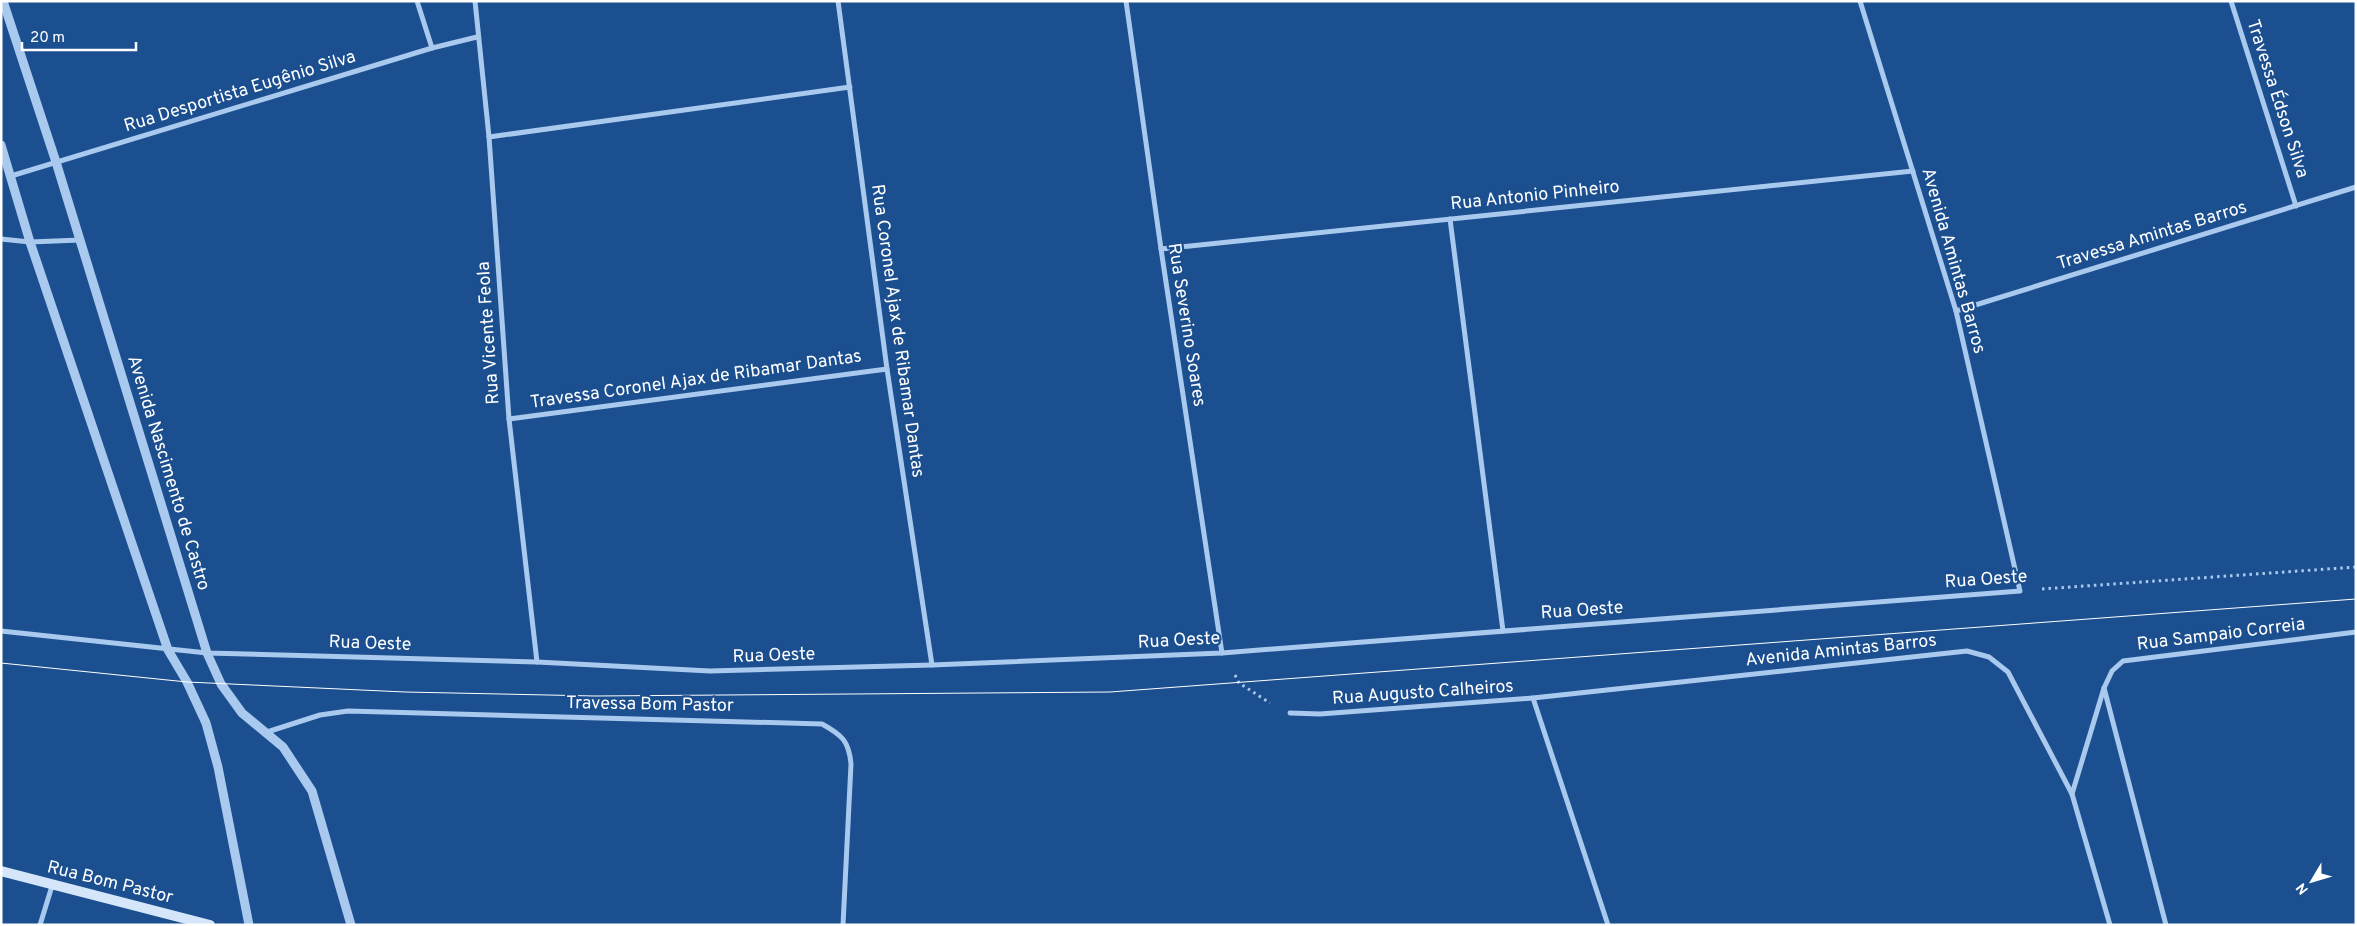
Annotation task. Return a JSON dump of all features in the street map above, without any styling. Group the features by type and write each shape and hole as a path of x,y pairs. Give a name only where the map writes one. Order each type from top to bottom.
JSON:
{"main road":[{"name":"Rua Bom Pastor","path":"1,871 52,886 210,925"}],"street":[{"name":"Avenida Nascimento de Castro","path":"3,1 56,162 207,653 221,684 242,714 267,732 283,747 312,791 351,925"},
{"path":"417,1 432,48"},
{"name":"Rua Vicente Feola","path":"475,1 477,37 489,137 509,419 537,662"},
{"name":"Rua Coronel Ajax de Ribamar Dantas","path":"838,1 887,368 932,665"},
{"name":"Rua Severino Soares","path":"1126,1 1160,249 1222,653"},
{"name":"Avenida Amintas Barros","path":"1860,1 1956,311 2020,591"},
{"name":"Travessa Édson Silva","path":"2231,1 2296,206"},
{"name":"Rua Desportista Eugênio Silva","path":"11,176 432,48 477,37"},
{"path":"489,137 850,87"},
{"path":"1,145 30,242 168,650 188,682 206,724 218,767 249,925"},
{"name":"Rua Antonio Pinheiro","path":"1160,249 1913,171"},
{"name":"Travessa Amintas Barros","path":"1956,311 2356,187"},
{"path":"1450,219 1503,631"},
{"path":"1,239 30,242 80,240"},
{"name":"Travessa Coronel Ajax de Ribamar Dantas","path":"509,419 887,368"},
{"name":"Rua Oeste","path":"1,631 207,653 537,662 710,672 1222,653 2020,591"},
{"name":"Rua Sampaio Correia","path":"2104,688 2112,671 2123,660 2356,632"},
{"name":"Avenida Amintas Barros","path":"1534,698 1966,651 1989,657 2008,672 2072,794 2110,925"},
{"path":"2072,794 2104,688"},
{"path":"2104,688 2166,925"},
{"name":"Rua Augusto Calheiros","path":"1290,713 1320,714 1534,698 1608,925"},
{"name":"Travessa Bom Pastor","path":"267,732 320,715 348,711 822,724 839,733 849,748 851,764 844,925"},
{"path":"40,925 52,886"}],"path":[{"name":"Rua Oeste","path":"2020,591 2356,566"},
{"path":"1222,653 1239,682 1261,699 1290,713"}],"tram line":[{"path":"1,663 187,682 405,692 595,696 1110,692 2356,599"}]}
